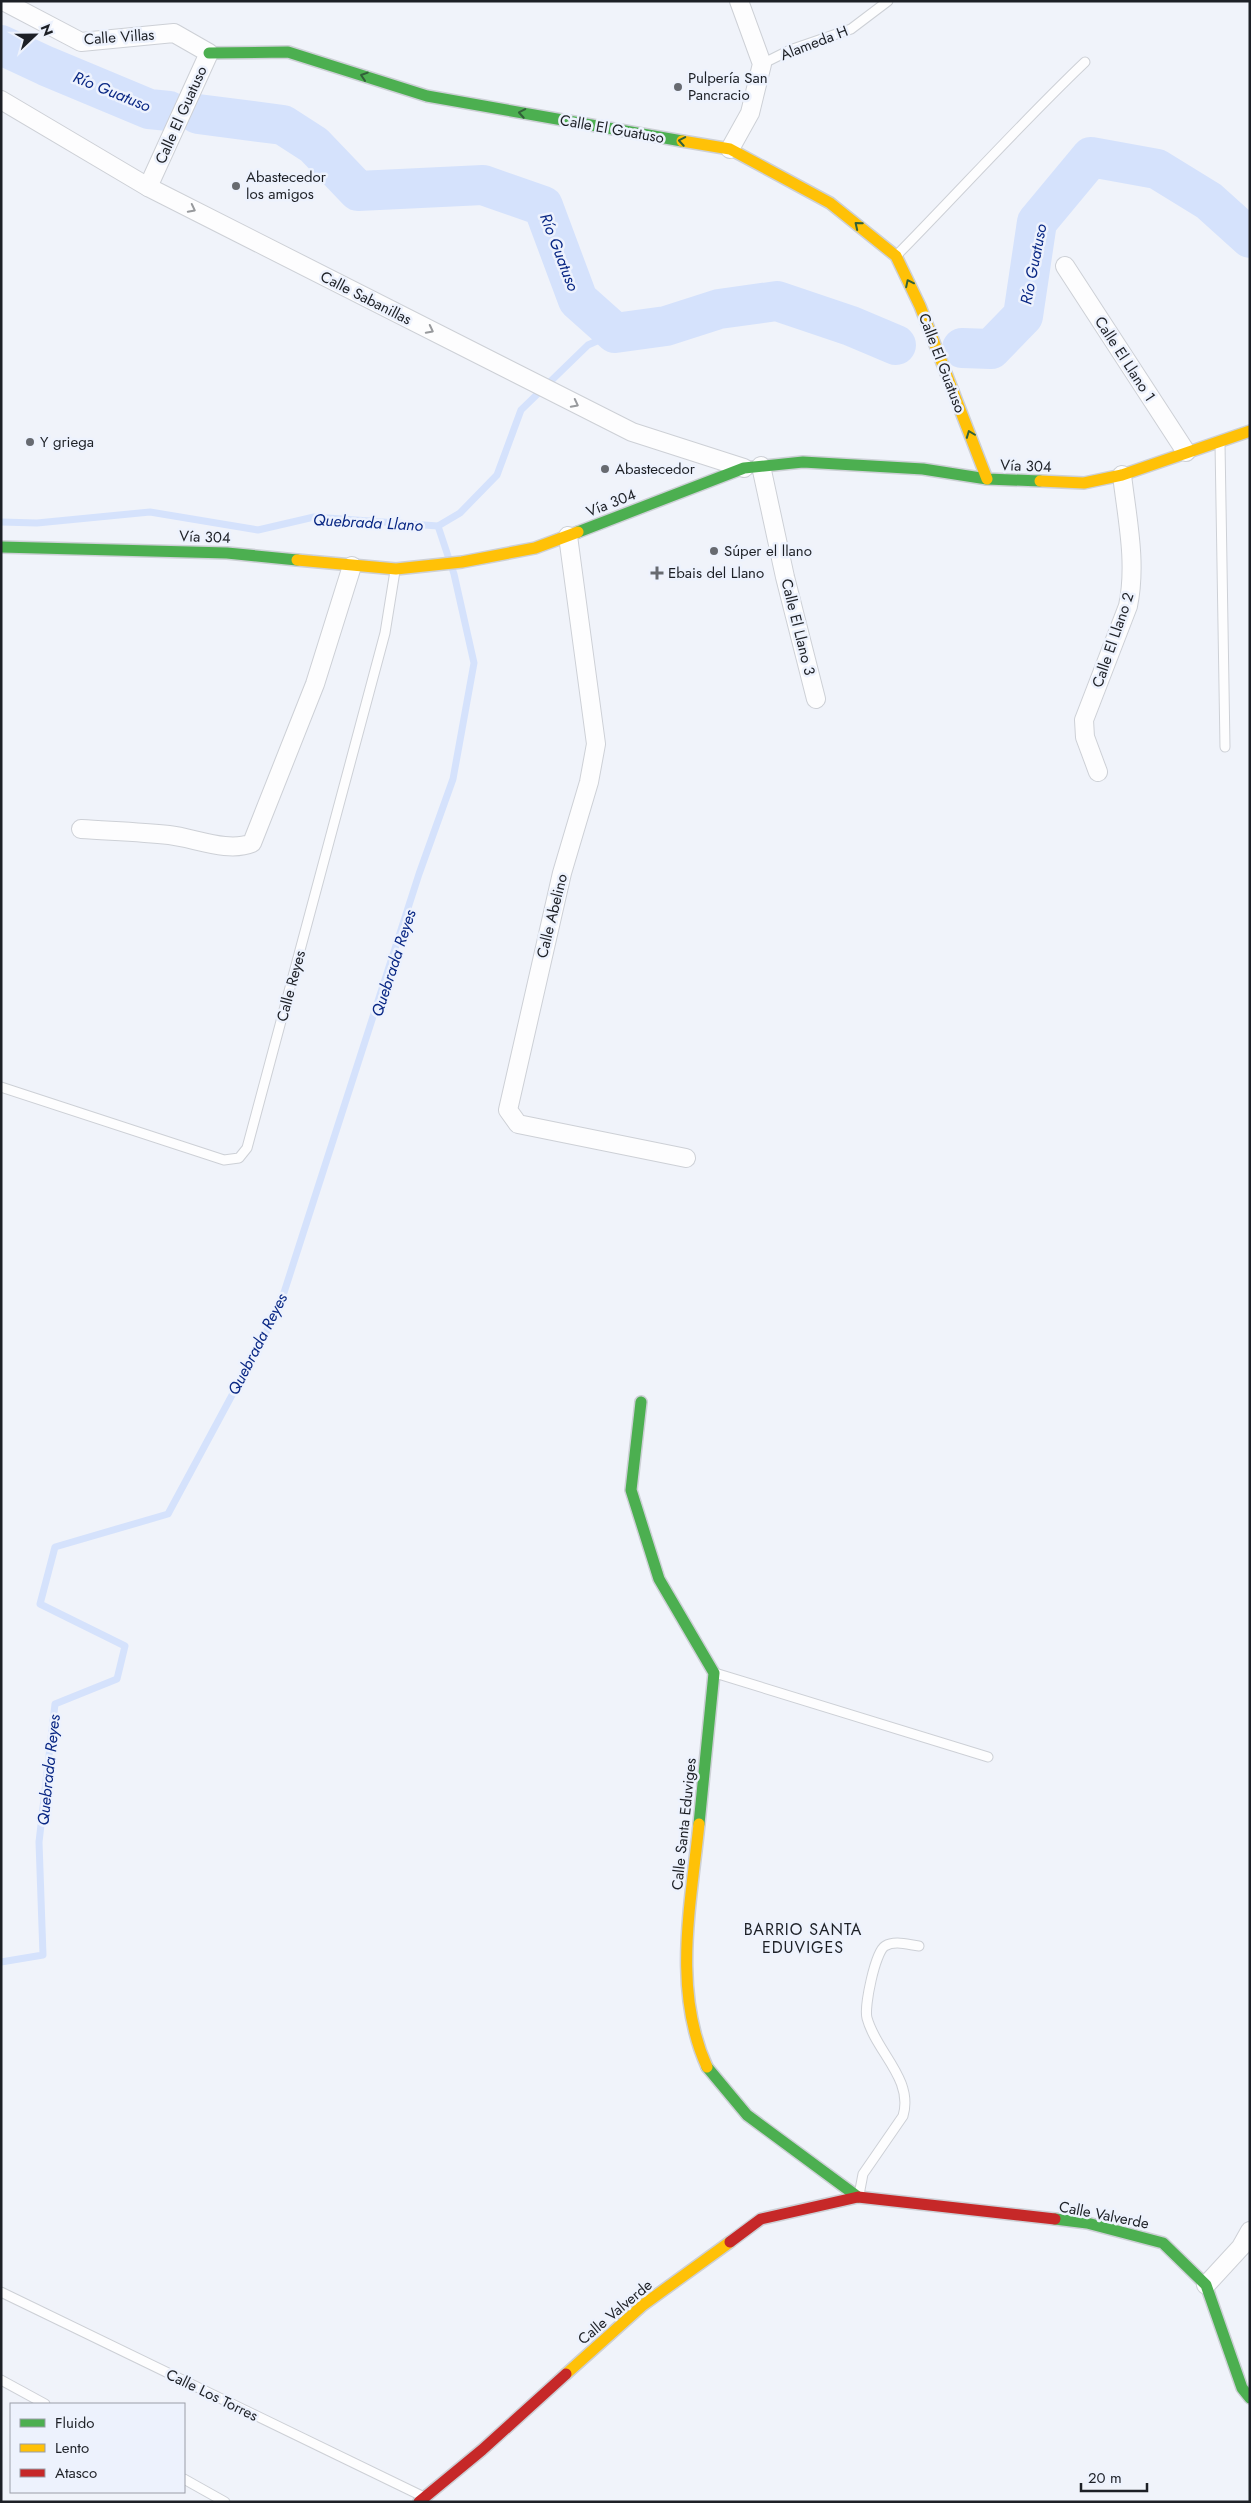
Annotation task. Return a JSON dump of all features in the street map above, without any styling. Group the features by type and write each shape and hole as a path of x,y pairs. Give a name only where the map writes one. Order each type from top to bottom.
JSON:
{"street":[{"name":"Calle Villas","path":"2,1 81,42 174,33 209,53"},
{"path":"730,149 750,112 762,64 739,1"},
{"name":"Calle El Guatuso","path":"148,187 209,53 288,52 427,96 730,149 830,203 896,256 920,306 988,479"},
{"name":"Calle Sabanillas","path":"1,100 148,187 632,432 753,467"},
{"name":"Calle El Llano 1","path":"1064,266 1186,452"},
{"name":"Vía 304","path":"1,547 227,552 396,569 462,562 535,548 753,467 803,462 923,469 988,479 1084,483 1122,475 1250,431"},
{"name":"Calle El Llano 3","path":"753,467 785,577 816,699"},
{"name":"Calle El Llano 2","path":"1098,772 1086,737 1084,720 1128,606 1131,550 1122,475"},
{"name":"Calle Abelino","path":"568,536 596,744 589,782 562,873 508,1110 518,1124 686,1158"},
{"path":"81,829 171,835 233,846 243,846 252,843 315,684 352,566"},
{"path":"641,1402 631,1490 659,1580 714,1673"},
{"name":"Calle Santa Eduviges","path":"714,1673 685,1959 691,2016 706,2066 747,2115 858,2197"},
{"name":"Calle Valverde","path":"421,2499 482,2450 643,2305 761,2219 858,2197 1087,2223 1163,2242 1206,2285 1242,2388 1250,2398"},
{"path":"1206,2285 1241,2247 1250,2230"}],"lane":[{"name":"Alameda H","path":"762,64 790,50 851,29 888,1"},
{"path":"896,256 964,187 1035,110 1085,62"},
{"path":"1220,440 1225,747"},
{"name":"Calle Reyes","path":"1,1087 224,1160 239,1158 247,1148 385,633 396,569"},
{"path":"714,1673 988,1757"},
{"path":"858,2197 864,2174 903,2116 906,2107 901,2083 867,2018 877,1959 882,1948 887,1944 919,1946"},
{"name":"Calle Los Torres","path":"1,2292 421,2499"},
{"path":"1,2380 44,2403"},
{"path":"185,2481 225,2502"}],"waterway":[{"name":"Río Guatuso","path":"1,45 149,109 169,111"},
{"name":"Río Guatuso","path":"198,114 283,125 314,145 358,191 483,185 543,206 578,300 615,333 666,326 719,309 777,301 851,326 896,345"},
{"name":"Río Guatuso","path":"962,348 991,349 1023,316 1037,222 1091,157 1157,169 1209,201 1250,238"},
{"name":"Quebrada Llano","path":"1,522 37,523 150,512 258,530 314,517 438,526 460,513 497,475 521,410 588,345 615,333"},
{"name":"Quebrada Reyes","path":"1,1962 43,1955 39,1842 55,1704 117,1679 125,1646 40,1604 55,1547 168,1514 279,1308 419,874 453,779 474,663 454,574 438,526"}],"traffic: fast":[{"path":"209,53 288,52 427,96 682,141"},
{"path":"578,532 744,468 803,462 923,469 987,479 1040,481"},
{"path":"1,547 227,553 297,560"},
{"path":"641,1402 631,1490 659,1579 714,1673 699,1824"},
{"path":"707,2067 747,2115 858,2197"},
{"path":"1055,2219 1087,2223 1163,2243 1206,2285 1242,2388 1250,2398"}],"traffic: slow":[{"path":"682,141 730,149 830,203 896,256 920,306 987,479"},
{"path":"1040,481 1084,483 1122,475 1250,431"},
{"path":"297,560 396,569 462,562 535,548 578,532"},
{"path":"699,1824 689,1916 687,1977 690,2008 696,2038 707,2067"},
{"path":"566,2374 643,2305 730,2242"}],"traffic: jam":[{"path":"730,2242 761,2219 858,2197 1055,2219"},
{"path":"419,2502 482,2450 566,2374"}],"place":[{"name":"Pulpería San Pancracio","path":"678,87"},
{"name":"Abastecedor los amigos","path":"236,186"},
{"name":"Y griega","path":"30,442"},
{"name":"Abastecedor","path":"605,469"},
{"name":"Súper el llano","path":"714,551"},
{"name":"Ebais del Llano","path":"657,573"}],"district":[{"name":"BARRIO SANTA EDUVIGES","path":"803,1938"}]}
